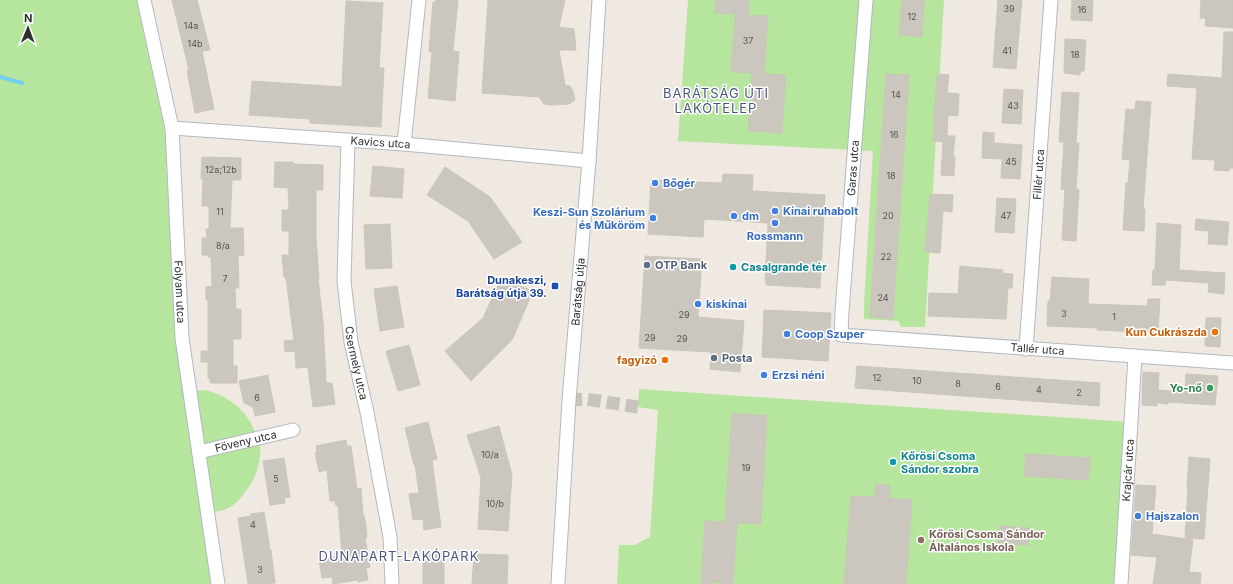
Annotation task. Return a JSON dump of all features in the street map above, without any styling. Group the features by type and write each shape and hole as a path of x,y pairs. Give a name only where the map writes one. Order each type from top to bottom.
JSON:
{"street":[{"name":"Folyam utca","path":"144,0 172,128 182,338 218,584"},
{"path":"404,144 419,0"},
{"name":"Barátság útja","path":"558,584 569,400 589,161 599,0"},
{"name":"Garas utca","path":"841,335 866,0"},
{"name":"Fillér utca","path":"1026,349 1051,0"},
{"name":"Kavics utca","path":"172,128 404,144 589,161"},
{"name":"Csermely utca","path":"348,140 344,281 351,342 367,412 390,537 392,584"},
{"name":"Tallér utca","path":"841,335 1026,349 1233,362"},
{"name":"Krajcár utca","path":"1121,584 1135,356"},
{"name":"Föveny utca","path":"198,452 293,430"}],"green space":[{"path":"0,0 138,0 164,120 176,338 214,584 0,584"},
{"path":"688,0 944,0 925,327 901,327 898,321 864,319 873,151 678,141"},
{"path":"639,389 1131,422 1121,584 617,584 619,545 634,545 650,537 658,410 638,407"},
{"path":"205,390 222,396 242,411 252,425 260,446 259,464 249,487 233,505 225,510 215,512 196,391"}],"building":[{"path":"172,0 197,0 210,50 202,51 214,109 195,113 187,70 189,70"},
{"path":"436,0 458,0 453,51 459,52 455,101 428,98 432,52 429,51 433,2 436,2"},
{"path":"488,0 565,0 559,27 574,29 576,50 559,50 565,85 570,86 575,100 569,104 552,105 544,104 539,97 482,93"},
{"path":"716,0 749,0 748,15 768,16 764,74 786,75 782,133 748,131 752,73 731,72 735,14 715,13"},
{"path":"902,0 924,0 922,37 899,35"},
{"path":"998,0 1022,0 1016,69 993,67"},
{"path":"1072,0 1093,0 1092,21 1071,20"},
{"path":"1201,0 1233,0 1233,28 1205,26 1206,18 1200,18"},
{"path":"346,1 383,3 379,68 384,68 381,127 310,123 310,119 249,115 252,81 342,87"},
{"path":"1224,32 1233,32 1233,168 1230,168 1229,171 1214,170 1215,160 1192,159 1197,88 1167,86 1168,74 1222,78"},
{"path":"1065,39 1086,40 1084,71 1081,71 1080,75 1064,73"},
{"path":"886,74 909,75 893,319 870,317"},
{"path":"937,74 949,75 947,93 959,94 958,116 948,115 947,136 955,136 953,157 955,157 954,176 941,175 943,142 933,141"},
{"path":"1004,89 1023,90 1021,124 1002,123"},
{"path":"1062,92 1079,93 1076,143 1079,143 1076,189 1079,190 1076,241 1062,240 1065,190 1061,189 1064,142 1059,142"},
{"path":"1136,101 1151,102 1143,209 1145,209 1144,231 1123,230 1126,183 1128,183 1130,160 1122,159 1126,109 1135,110"},
{"path":"983,132 994,133 994,143 1022,145 1020,179 1001,178 1002,159 982,158"},
{"path":"202,157 241,158 241,180 232,180 230,228 243,228 244,255 238,256 239,288 235,288 236,309 241,309 241,339 233,339 233,366 237,366 237,383 210,383 210,378 208,378 208,362 201,362 201,351 208,351 208,300 206,300 206,287 212,286 211,257 208,257 208,255 202,255 202,238 207,238 206,229 209,229 209,206 202,206"},
{"path":"275,162 323,165 323,190 316,190 318,279 323,322 326,383 332,383 335,404 313,407 308,367 296,368 295,351 285,352 284,341 294,340 282,255 289,255 289,231 282,231 282,210 289,210 288,188 274,187"},
{"path":"373,166 404,169 402,198 370,196"},
{"path":"445,167 490,197 522,242 494,259 468,221 427,195"},
{"path":"723,174 753,175 752,191 825,195 820,288 766,285 768,223 704,219 703,237 648,234 651,180 722,183"},
{"path":"930,194 953,195 952,212 943,211 940,253 925,252"},
{"path":"997,198 1016,199 1014,233 995,232"},
{"path":"1196,219 1229,222 1227,245 1208,244 1209,231 1195,230"},
{"path":"1157,223 1181,225 1179,270 1225,273 1224,294 1208,292 1209,283 1166,280 1165,285 1152,285 1153,270 1155,270"},
{"path":"390,224 392,268 366,269 364,225"},
{"path":"645,256 702,259 698,317 744,321 740,372 710,369 711,352 639,348"},
{"path":"960,266 1003,270 1002,273 1013,274 1012,288 1008,288 1006,319 928,316 929,293 958,294"},
{"path":"1052,277 1089,279 1088,304 1147,306 1148,299 1160,299 1158,333 1097,330 1098,328 1047,326 1048,301 1050,301"},
{"path":"501,279 533,291 512,340 471,381 445,351 483,318"},
{"path":"397,286 404,327 380,331 374,289"},
{"path":"764,310 831,313 828,361 762,357"},
{"path":"1206,318 1221,318 1220,347 1205,346"},
{"path":"409,345 420,385 398,391 386,351"},
{"path":"857,366 1100,383 1099,406 855,388"},
{"path":"1143,372 1159,373 1158,390 1185,392 1186,374 1218,376 1215,405 1168,402 1168,404 1157,403 1157,406 1142,405"},
{"path":"268,375 275,412 255,416 253,407 244,403 239,381"},
{"path":"732,413 767,416 761,524 737,523 733,584 713,582 713,584 701,584 705,521 725,522"},
{"path":"428,422 437,459 432,460 441,527 424,530 423,519 413,520 409,494 419,493 415,465 405,428"},
{"path":"499,426 512,475 508,531 478,529 481,478 467,435"},
{"path":"346,440 347,446 351,446 357,489 361,488 363,515 367,537 365,538 370,567 366,568 368,580 333,584 332,577 322,578 319,560 342,556 338,505 336,506 335,501 330,501 327,470 319,472 315,453 317,453 316,446"},
{"path":"1026,454 1090,458 1088,480 1024,476"},
{"path":"1189,457 1210,459 1204,539 1185,538"},
{"path":"284,458 290,497 284,498 285,503 270,505 263,461"},
{"path":"876,484 890,486 889,498 912,500 906,584 844,584 851,496 874,497"},
{"path":"1136,485 1156,486 1152,534 1193,540 1189,572 1201,573 1200,584 1153,584 1157,557 1131,555"},
{"path":"264,512 275,583 248,584 238,518"},
{"path":"1000,526 1030,528 1028,545 998,543"},
{"path":"423,553 444,553 444,584 423,584"},
{"path":"474,554 508,555 507,584 472,584"}],"waterway":[{"path":"0,77 22,83"}],"tunnel":[{"path":"569,400 586,399 638,407"}],"place":[{"name":"Bőgér","path":"655,183"},
{"name":"Kínai ruhabolt","path":"775,211"},
{"name":"dm","path":"734,216"},
{"name":"Keszi-Sun Szolárium és Műköröm","path":"653,218"},
{"name":"Rossmann","path":"775,223"},
{"name":"OTP Bank","path":"647,265"},
{"name":"Casalgrande tér","path":"733,267"},
{"name":"Dunakeszi, Barátság útja 39.","path":"555,286"},
{"name":"kiskínai","path":"698,304"},
{"name":"Kun Cukrászda","path":"1215,332"},
{"name":"Coop Szuper","path":"787,334"},
{"name":"Posta","path":"714,358"},
{"name":"fagyizó","path":"665,360"},
{"name":"Erzsi néni","path":"764,375"},
{"name":"Yo-nő","path":"1210,388"},
{"name":"Kőrösi Csoma Sándor szobra","path":"893,462"},
{"name":"Hajszalon","path":"1138,516"},
{"name":"Kőrösi Csoma Sándor Általános Iskola","path":"921,540"}],"district":[{"name":"BARÁTSÁG ÚTI LAKÓTELEP","path":"716,100"},
{"name":"DUNAPART-LAKÓPARK","path":"399,556"}]}
